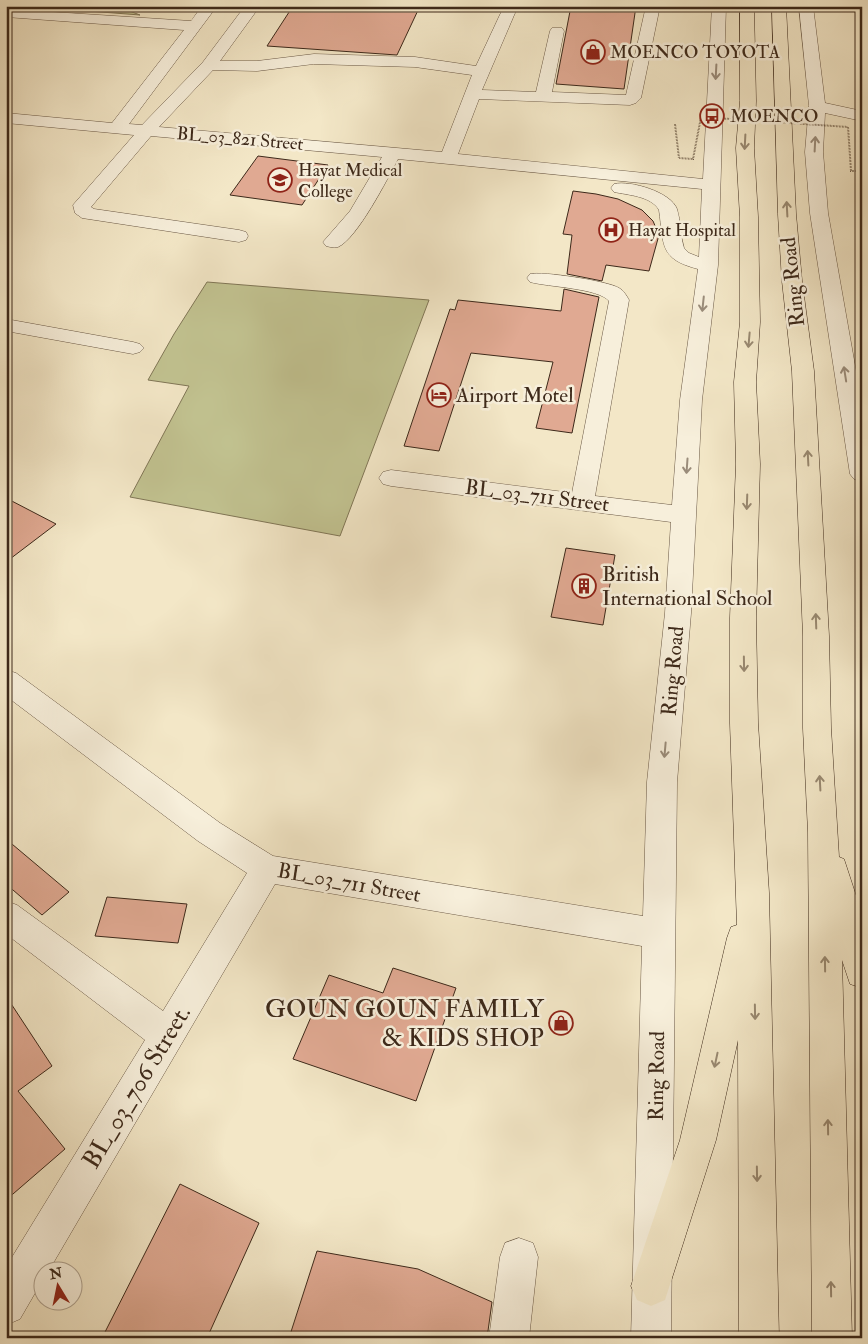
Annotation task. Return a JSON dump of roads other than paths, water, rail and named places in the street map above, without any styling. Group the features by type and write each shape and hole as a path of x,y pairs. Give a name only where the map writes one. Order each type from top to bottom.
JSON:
{"highway":[{"name":"Ring Road","path":"747,6 748,101 745,148 749,217 750,322 745,382 748,464 743,618 744,723 753,893 759,1338"},
{"name":"Ring Road","path":"779,6 787,214 792,282 803,371 811,507 822,832 832,1338"},
{"path":"822,832 862,973"},
{"path":"651,1286 698,1140 753,893"}],"street":[{"path":"117,128 210,6"},
{"path":"239,236 89,214 82,209 82,205 146,130 209,64 253,6"},
{"path":"448,158 471,94 511,6"},
{"path":"471,94 623,101 634,98 653,6"},
{"name":"Ring Road","path":"651,1338 662,782 678,613 692,400 708,265 718,6"},
{"name":"Ring Road","path":"806,6 817,106 814,152 819,213 862,474"},
{"path":"6,13 196,26"},
{"path":"543,97 557,31"},
{"path":"209,64 257,66 314,59 415,62 481,72"},
{"path":"817,106 862,116"},
{"name":"BL_03_821 Street","path":"6,118 448,158 712,185"},
{"path":"333,242 358,214 393,154"},
{"path":"603,174 605,182 658,199 668,208 674,249 681,257 689,261 708,265"},
{"path":"537,278 575,283 612,292 619,300 582,502"},
{"path":"6,325 133,348"},
{"name":"BL_03_711 Street","path":"391,478 683,515"},
{"name":"BL_03_711 Street","path":"6,681 209,832 268,869 660,934"},
{"name":"BL_03_706 Street.","path":"6,1305 268,869"},
{"path":"6,915 168,1036"},
{"path":"509,1338 519,1257"}],"place":[{"name":"MOENCO TOYOTA","path":"593,52"},
{"name":"MOENCO","path":"712,116"},
{"name":"Hayat Medical College","path":"280,180"},
{"name":"Hayat Hospital","path":"611,230"},
{"name":"Airport Motel","path":"439,395"},
{"name":"British International School","path":"584,586"},
{"name":"GOUN GOUN FAMILY & KIDS SHOP","path":"561,1023"}]}
